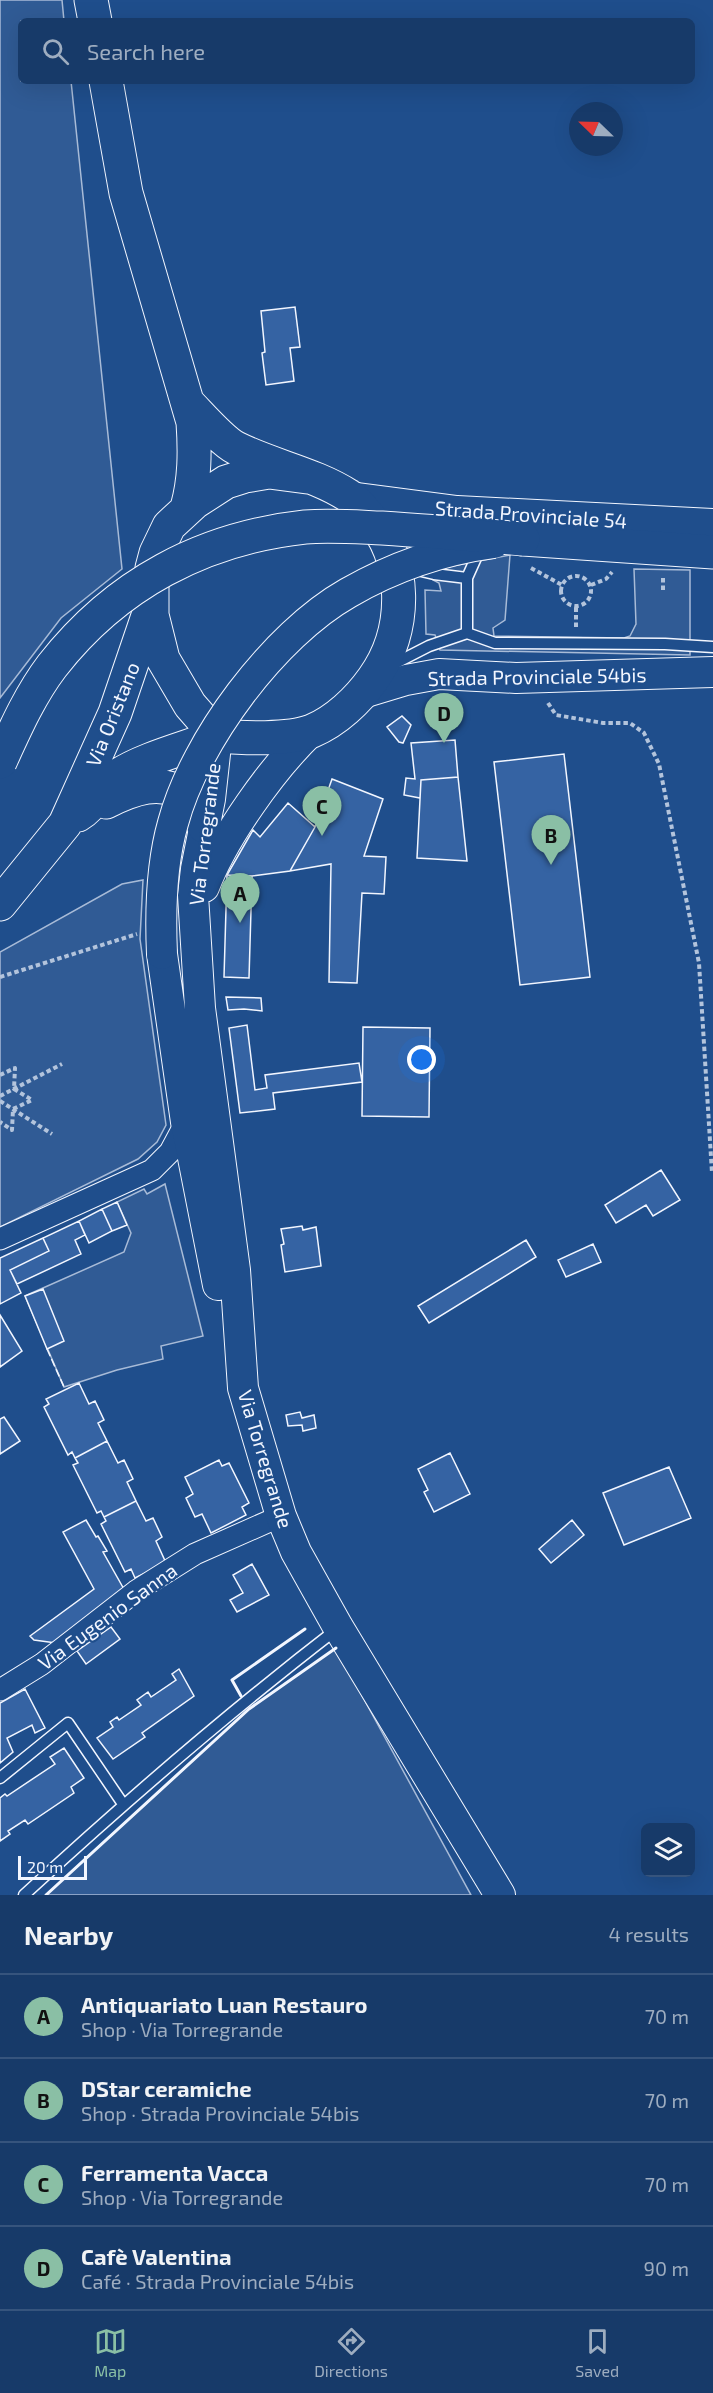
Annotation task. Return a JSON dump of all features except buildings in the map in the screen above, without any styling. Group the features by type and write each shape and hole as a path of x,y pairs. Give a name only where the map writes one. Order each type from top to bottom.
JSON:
{"main road":[{"path":"91,0 94,18"},
{"path":"107,84 126,193 193,422 196,453 193,487 187,508"},
{"path":"187,402 234,447 307,477 350,496 378,526 399,579 396,623 390,647 371,682 337,715 310,732 245,738 217,736 190,705 163,659 152,615 152,568 156,553 169,526 206,493 226,482 269,472 307,477"},
{"name":"Strada Provinciale 54","path":"350,496 457,511 521,540 713,524"},
{"path":"0,762 33,696 52,667 77,638 141,584 174,563 250,537 307,527 409,530 521,540 713,552"},
{"path":"243,1388 219,1291 186,1122 162,954 162,892 166,849 175,814 201,752 248,684 302,627 355,589 414,562 452,550 521,540"},
{"name":"Via Oristano","path":"75,818 153,603"},
{"name":"Strada Provinciale 54bis","path":"371,682 439,675 531,677 713,672"},
{"name":"Via Torregrande","path":"195,932 204,887 215,861 286,756 310,732"},
{"name":"Via Oristano","path":"0,904 75,818 116,776 217,736"},
{"name":"Via Torregrande","path":"217,736 210,800 193,895 200,1008 235,1270 243,1388 281,1516 296,1552 338,1628 500,1895"},
{"path":"75,818 125,792 143,787 161,786 177,791 188,799 204,826"}],"street":[{"path":"0,1239 153,1170 171,1152 186,1122"},
{"name":"Via Eugenio Sanna","path":"0,1690 42,1664 136,1591 195,1554 281,1516"}],"lane":[{"path":"467,633 467,578 478,552 521,540"},
{"path":"394,562 434,574 467,578"},
{"path":"371,682 429,646 467,633 495,643 665,644 713,647"},
{"path":"24,1895 123,1804 244,1701 338,1628"},
{"path":"0,1778 68,1723 123,1804"}],"path":[{"path":"521,540 562,585 561,596 571,606 581,606 589,600 591,585 584,578 574,576 562,585"},
{"path":"531,677 556,716 603,723 630,723 644,733 659,764 699,963 712,1173"},
{"path":"0,977 141,933"},
{"path":"0,1096 62,1064"},
{"path":"0,1075 15,1068 14,1089"},
{"path":"13,1109 32,1100 14,1089"},
{"path":"0,1101 52,1134"},
{"path":"0,1122 12,1130 13,1109"}],"shaded area":[{"path":"0,0 62,0 64,18 18,18 18,84 71,84 122,569 61,618 0,698"},
{"path":"510,555 505,620 493,628 494,636 624,638 630,636 636,624 634,569 690,570 690,655 440,650 435,635 426,634 425,590 441,591 439,583 433,580 437,569"},
{"path":"143,880 140,939 166,1125 157,1142 138,1159 0,1227 0,952 122,884"},
{"path":"165,1184 203,1336 161,1346 163,1359 117,1370 64,1387 25,1296 124,1252 131,1233 117,1202 144,1189 147,1194"},
{"path":"336,1648 471,1895 46,1895 249,1709"}],"fence":[{"path":"47,1349 64,1387"}],"wall":[{"path":"241,1696 232,1680 305,1629"},
{"path":"46,1895 249,1709 336,1648"}],"place":[{"name":"Cafè Valentina","path":"444,743"},
{"name":"Ferramenta Vacca","path":"322,836"},
{"name":"DStar ceramiche","path":"551,865"},
{"name":"Antiquariato Luan Restauro","path":"240,923"}]}
